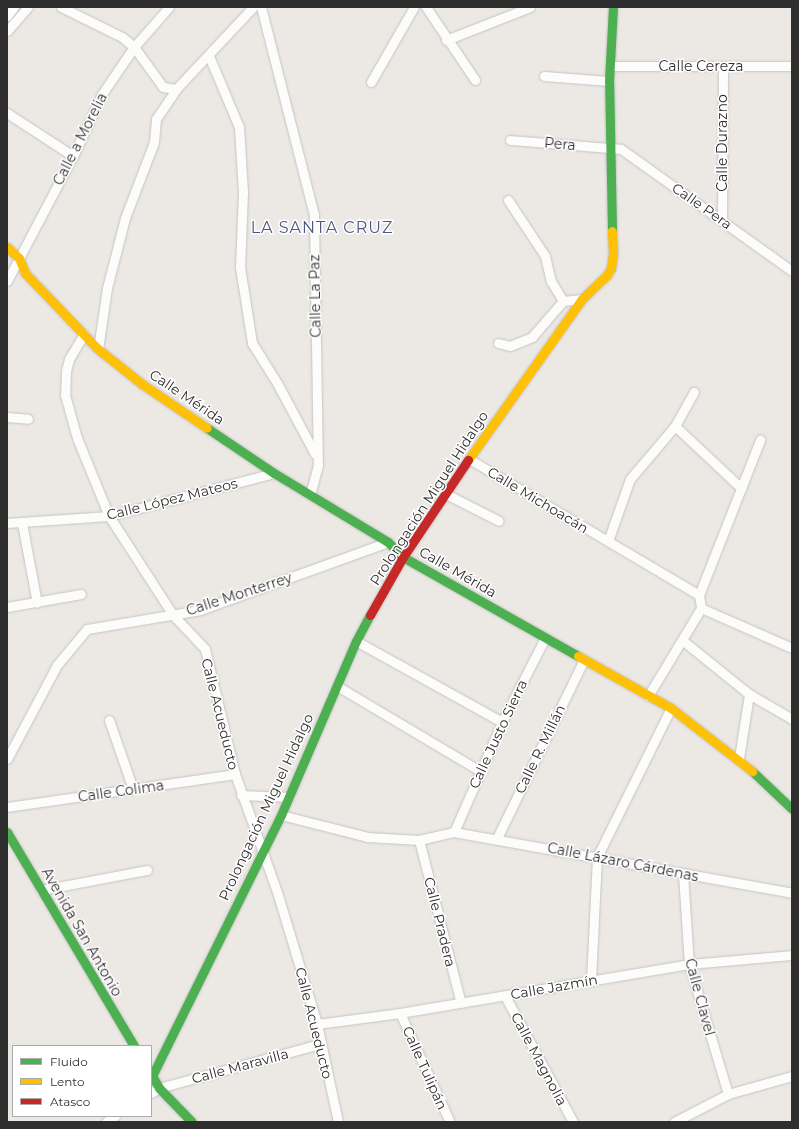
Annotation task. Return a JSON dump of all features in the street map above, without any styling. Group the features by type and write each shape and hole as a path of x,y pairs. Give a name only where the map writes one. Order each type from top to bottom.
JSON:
{"street":[{"path":"7,16 14,7"},
{"path":"7,30 28,7"},
{"path":"62,7 122,37 134,47 163,87 176,89"},
{"name":"Calle a Morelia","path":"7,281 9,270 19,258 73,156 102,94 134,47 169,7"},
{"path":"98,349 107,288 125,218 154,142 156,119 176,89 209,56 253,7"},
{"name":"Calle La Paz","path":"261,7 314,215 318,465 310,494"},
{"path":"371,82 414,7"},
{"path":"426,7 446,40 475,80"},
{"path":"446,40 530,7"},
{"name":"Prolongación Miguel Hidalgo","path":"152,1075 262,851 282,815 356,641 404,558 469,459 582,299 607,275 611,268 613,253 609,148 609,81 613,7"},
{"path":"209,56 238,126 243,193 240,267 252,343 313,448 318,465"},
{"name":"Calle Cereza","path":"610,66 792,66"},
{"name":"Calle Durazno","path":"722,220 723,67"},
{"path":"544,76 609,81"},
{"path":"7,113 73,156"},
{"name":"Pera","path":"510,140 609,148"},
{"name":"Calle Pera","path":"609,148 621,150 791,267"},
{"path":"508,200 545,256 551,281 563,301"},
{"name":"Calle Mérida","path":"7,247 19,258 25,273 98,349 142,384 274,473 388,542 404,558 671,708 739,758 792,809"},
{"path":"9,270 25,273"},
{"path":"498,343 510,346 532,337 563,301 582,299"},
{"name":"Calle Acueducto","path":"84,334 69,360 65,395 77,438 110,516 173,615 205,649 241,795 262,851 317,1024 320,1044 338,1122"},
{"path":"608,541 630,479 675,426 694,392"},
{"path":"7,418 28,419"},
{"path":"675,426 741,488"},
{"path":"648,696 701,608 700,595 760,440"},
{"name":"Calle Michoacán","path":"469,459 700,595"},
{"name":"Calle López Mateos","path":"7,523 110,516 274,473"},
{"path":"446,494 499,521"},
{"path":"22,523 37,603"},
{"name":"Calle Monterrey","path":"7,759 57,665 87,629 200,610 388,542"},
{"path":"7,607 37,603 81,594"},
{"path":"701,608 792,648"},
{"name":"Calle Justo Sierra","path":"454,832 502,722 545,638"},
{"path":"682,640 749,694 792,719"},
{"path":"356,641 502,722"},
{"name":"Calle R. Millán","path":"497,838 584,660"},
{"path":"337,686 480,771"},
{"path":"739,758 749,694"},
{"path":"591,980 597,857 671,708"},
{"path":"110,720 133,789"},
{"name":"Calle Colima","path":"7,807 235,774"},
{"path":"241,795 289,797"},
{"path":"282,815 367,838 419,840 454,832"},
{"name":"Avenida San Antonio","path":"7,832 133,1045"},
{"name":"Calle Lázaro Cárdenas","path":"454,832 497,838 683,874 792,893"},
{"name":"Calle Pradera","path":"419,840 460,1003"},
{"path":"41,890 147,870"},
{"name":"Calle Clavel","path":"683,874 689,964 728,1094"},
{"name":"Calle Jazmín","path":"317,1024 400,1014 689,964 792,955"},
{"name":"Calle Magnolia","path":"505,996 573,1122"},
{"name":"Calle Tulipán","path":"400,1014 450,1122"},
{"name":"Calle Maravilla","path":"152,1092 159,1088 320,1044"},
{"path":"152,1075 159,1088 192,1122"},
{"path":"674,1122 728,1094 792,1076"}],"traffic: fast":[{"path":"612,231 609,81 613,7"},
{"path":"207,428 274,473 388,542 403,557 578,656"},
{"path":"152,1076 281,815 356,641 370,615"},
{"path":"752,771 792,809"},
{"path":"7,832 133,1045"},
{"path":"152,1076 159,1088 192,1122"}],"traffic: slow":[{"path":"468,460 582,299 607,275 611,268 613,253 612,231"},
{"path":"7,247 19,258 25,273 98,349 142,384 207,428"},
{"path":"578,656 671,708 752,771"}],"traffic: jam":[{"path":"370,615 403,557 468,460"}],"district":[{"name":"LA SANTA CRUZ","path":"322,228"}]}
